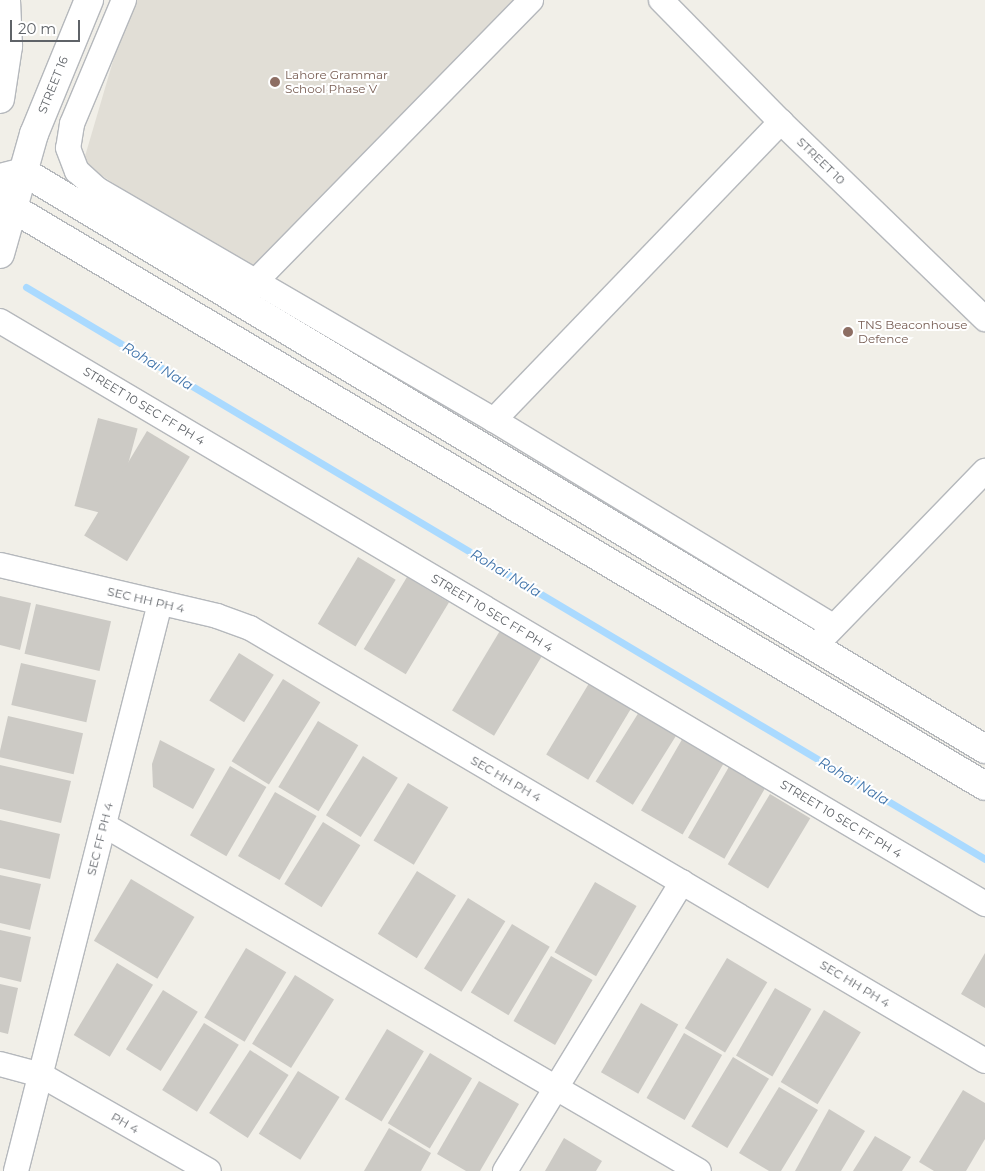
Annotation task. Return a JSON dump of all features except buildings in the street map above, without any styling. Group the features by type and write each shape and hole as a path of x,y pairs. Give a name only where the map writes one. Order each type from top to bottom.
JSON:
{"main road":[{"path":"0,99 8,46 6,0"},
{"name":"STREET 16","path":"0,254 12,175 34,134 53,80 89,0"},
{"path":"12,175 538,480 985,749"},
{"path":"7,200 985,786"}],"street":[{"path":"124,0 72,124 68,148 77,170 97,189 254,283 494,420 833,626"},
{"path":"254,283 531,0"},
{"name":"STREET 10","path":"661,0 781,122 985,319"},
{"path":"494,420 781,122"},
{"name":"STREET 10 SEC FF PH 4","path":"0,321 985,904"},
{"path":"538,480 554,456"},
{"path":"816,647 833,626 985,471"},
{"name":"SEC HH PH 4","path":"0,565 160,603 250,628 985,1061"},
{"name":"SEC FF PH 4","path":"16,1171 160,603"},
{"path":"104,825 698,1171"},
{"path":"505,1171 682,882"},
{"path":"0,1064 41,1075"},
{"name":"PH 4","path":"41,1075 209,1171"}],"shaded area":[{"name":"Lahore Grammar School Phase V","path":"131,0 523,0 251,275 83,163"}],"waterway":[{"name":"Rohai Nala","path":"26,287 985,859"}],"place":[{"name":"Lahore Grammar School Phase V","path":"275,82"},
{"name":"TNS Beaconhouse Defence","path":"848,332"}]}
